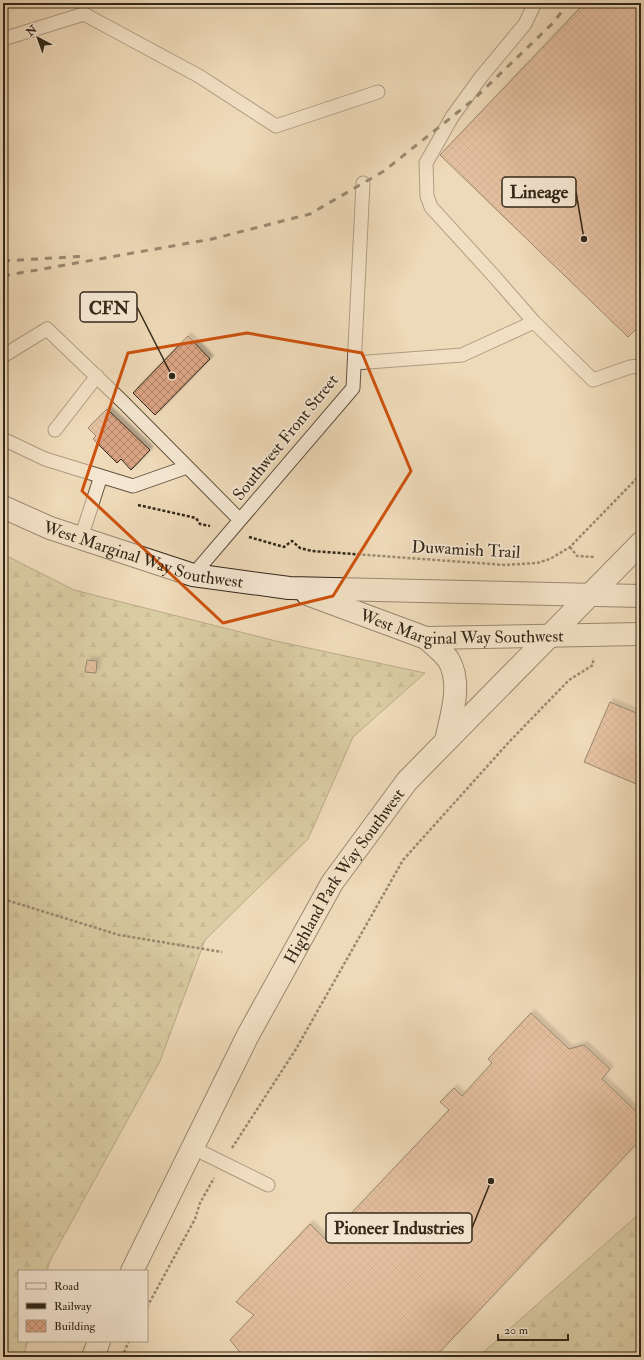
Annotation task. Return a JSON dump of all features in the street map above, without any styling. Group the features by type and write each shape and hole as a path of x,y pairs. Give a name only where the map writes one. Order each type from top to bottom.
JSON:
{"main road":[{"name":"West Marginal Way Southwest","path":"3,507 50,528 193,575 289,588 641,596"},
{"name":"Highland Park Way Southwest","path":"132,1270 247,1037 332,883 407,780 551,636 641,543"},
{"name":"West Marginal Way Southwest","path":"289,588 426,638 641,634"},
{"path":"426,638 448,659 453,673 456,691 446,741"},
{"path":"93,1357 99,1342"}],"lane":[{"path":"535,3 525,24 481,77 452,117 426,163 426,183 430,208 493,275 534,322 593,380 630,367 641,366"},
{"path":"3,39 84,14 199,76 276,126 378,92"},
{"name":"Southwest Front Street","path":"193,575 353,388 363,183"},
{"path":"354,363 462,355 534,322"},
{"path":"3,356 46,328 240,520"},
{"path":"55,430 96,376"},
{"path":"3,438 45,458 133,486 187,467"},
{"path":"81,538 101,476"},
{"path":"193,1148 268,1185"}],"path":[{"name":"Duwamish Trail","path":"284,547 292,541 300,548 312,551 525,565 550,558 570,547 641,474"},
{"path":"196,518 200,524"},
{"path":"570,547 577,556"},
{"path":"148,1305 195,1219 200,1203 247,1123 296,1050 403,860 509,742 569,680 593,665 593,659"},
{"path":"3,900 119,935 222,952"},
{"path":"122,1357 129,1342"}],"highlighted area":[{"path":"247,333 362,353 411,471 333,596 223,623 82,491 128,353"}],"green space":[{"path":"3,554 74,590 276,641 425,673 353,737 308,839 205,940 160,1061 50,1261 47,1270 18,1270 18,1342 28,1342 23,1357 3,1357"},
{"path":"641,1212 641,1357 478,1357"}],"building":[{"path":"570,3 641,3 641,324 628,337 440,155 580,8 571,6"},
{"path":"188,336 210,359 155,415 133,393"},
{"path":"107,409 150,450 131,470 121,459 117,463 93,439 96,436 88,428"},
{"path":"87,660 97,661 96,673 85,672"},
{"path":"610,702 641,715 641,786 584,762"},
{"path":"531,1013 569,1049 584,1045 610,1069 602,1079 641,1116 641,1139 435,1357 244,1357 230,1340 254,1315 236,1302 310,1224 326,1240 449,1110 440,1102 454,1088 462,1096 492,1063 488,1059"}],"railway":[{"path":"3,276 212,239 310,214 384,171 473,100 554,22 568,3"},
{"path":"3,261 87,256"}],"place":[{"name":"Lineage","path":"584,239"},
{"name":"CFN","path":"172,376"},
{"name":"Pioneer Industries","path":"491,1181"}]}
